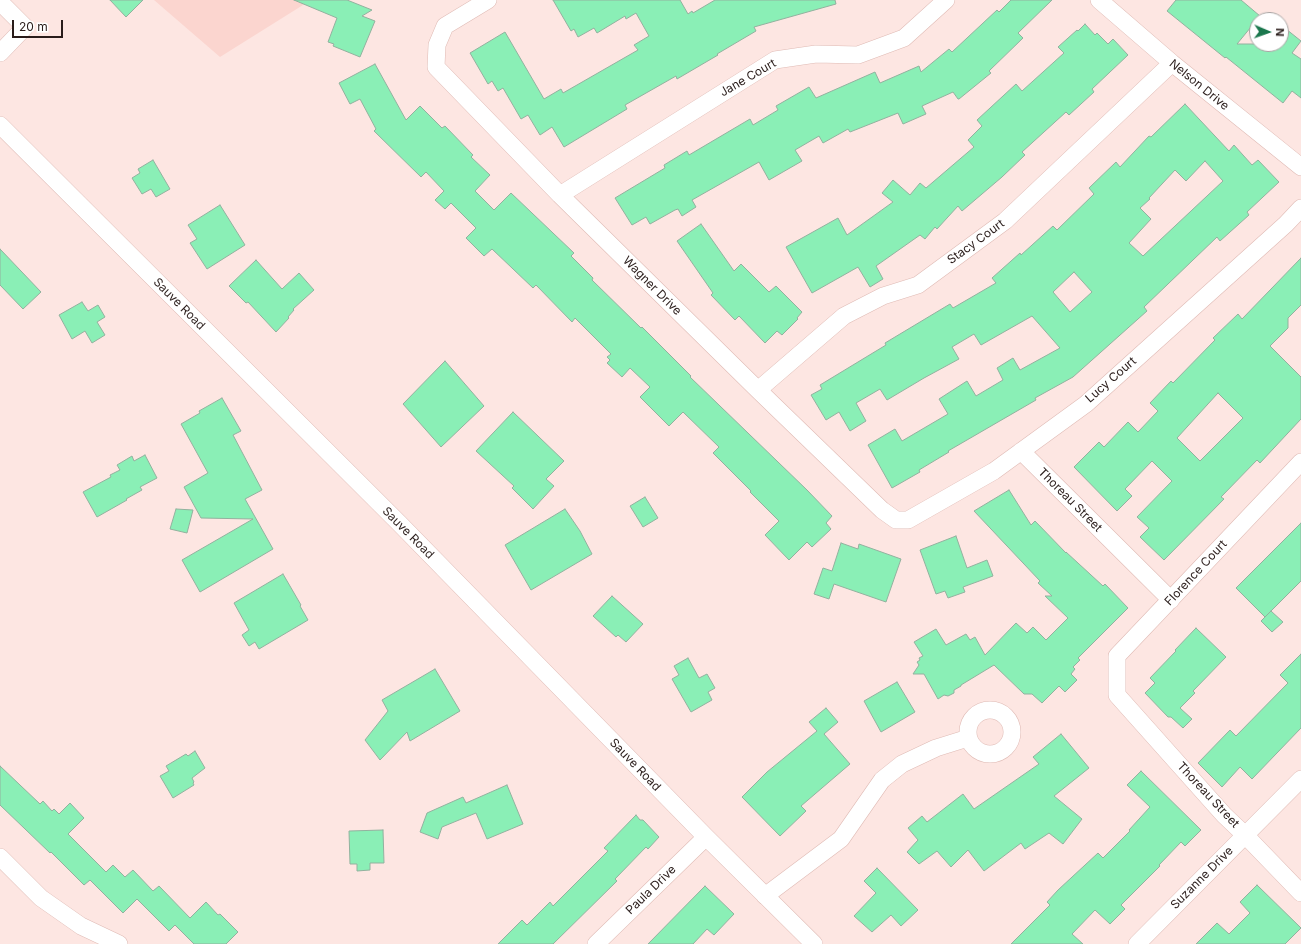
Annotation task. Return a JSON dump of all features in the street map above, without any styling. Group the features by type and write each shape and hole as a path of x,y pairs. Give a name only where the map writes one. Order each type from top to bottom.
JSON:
{"street":[{"name":"Wagner Drive","path":"488,0 445,26 437,45 436,67 560,194 758,390 882,510 896,520 900,520"},
{"name":"Jane Court","path":"560,194 774,60 816,54 858,56 904,38 946,0"},
{"name":"Nelson Drive","path":"1099,0 1172,63 1301,168"},
{"path":"0,2 25,27 0,53"},
{"name":"Stacy Court","path":"758,390 844,316 883,296 918,284 1004,221 1172,63"},
{"name":"Sauve Road","path":"1,128 399,523 706,837 814,944"},
{"name":"Lucy Court","path":"900,520 908,520 994,471 1086,404 1301,208"},
{"name":"Thoreau Street","path":"1021,451 1171,600"},
{"name":"Florence Court","path":"1118,695 1117,656 1301,462"},
{"name":"Thoreau Street","path":"1118,695 1224,815 1301,893"},
{"path":"765,896 841,839 882,780 902,764 936,748 968,738"},
{"name":"Suzanne Drive","path":"1137,944 1301,779"},
{"name":"Paula Drive","path":"596,944 706,837"},
{"path":"0,857 41,898 81,926 119,944"}],"shaded area":[{"path":"154,0 311,0 220,57"}],"building":[{"path":"110,0 143,0 126,17"},
{"path":"294,0 347,0 372,10 362,16 375,21 360,57 333,46 334,44 328,42 337,18"},
{"path":"553,0 680,0 688,14 692,11 693,13 715,0 835,0 836,4 754,27 756,31 717,54 718,55 677,79 676,76 625,105 627,109 564,147 552,127 540,135 528,115 521,119 503,88 498,91 492,81 488,84 470,53 505,32 544,99 561,89 563,93 638,50 634,45 649,36 636,13 626,19 625,16 597,33 594,28 578,37 574,29 571,31"},
{"path":"1011,0 1052,0 1018,33 1023,38 989,71 991,73 959,99 953,92 922,106 926,114 903,124 898,113 850,132 848,129 823,143 819,136 795,150 802,161 769,180 759,162 692,200 696,207 682,216 678,209 650,224 646,217 632,225 615,198 665,168 664,165 687,151 689,155 750,119 753,125 778,110 776,106 809,87 816,98 875,72 880,83 919,66 921,72 949,49 952,52 997,10 999,12"},
{"path":"1176,0 1241,0 1255,12 1249,12 1249,29 1237,44 1249,44 1249,52 1289,52 1289,31 1301,41 1292,53 1301,59 1301,98 1292,91 1283,103 1167,11"},
{"path":"1085,24 1095,35 1097,33 1108,44 1113,39 1128,55 1092,89 1094,92 1069,115 1066,112 1022,152 1025,155 1002,177 962,211 958,206 937,229 935,227 925,239 920,235 876,266 883,279 870,287 858,267 812,293 786,247 838,218 847,235 893,202 882,193 893,180 910,195 920,183 926,188 974,147 968,140 982,126 977,120 1016,84 1022,91 1064,53 1058,47"},
{"path":"375,64 406,120 420,106 442,128 445,126 473,155 471,157 490,175 475,191 494,210 511,193 574,253 571,256 593,278 592,280 641,328 642,327 691,376 690,377 832,516 826,523 831,529 812,547 807,542 789,560 765,535 779,521 713,453 719,447 683,412 669,426 640,397 650,387 630,368 622,377 607,363 610,360 607,357 611,354 575,318 572,322 536,285 533,288 492,249 484,256 466,238 476,228 451,203 445,209 435,200 444,191 426,172 421,177 374,131 376,129 360,99 350,104 339,83"},
{"path":"1185,104 1229,151 1234,145 1252,165 1258,160 1279,182 1247,212 1249,215 1220,241 1217,237 1144,307 1147,311 1073,377 1035,398 1036,400 948,451 949,452 919,470 920,472 892,488 868,445 895,429 902,441 948,414 939,399 967,381 976,396 1003,380 997,368 1013,358 1020,370 1060,348 1032,316 981,345 974,334 952,347 959,359 887,400 880,389 856,403 866,421 850,431 839,412 826,420 811,395 822,389 820,385 886,345 885,343 950,304 953,308 996,283 992,278 1020,253 1021,255 1053,226 1057,230 1094,194 1089,188 1116,162 1120,167 1149,136 1151,137","holes":["1205,161 1223,181 1143,256 1129,243 1151,219 1140,208 1150,199 1149,198 1175,170 1186,181","1074,272 1092,292 1070,312 1053,292"]},
{"path":"153,160 170,189 156,197 151,189 142,194 132,178 140,173 138,169"},
{"path":"220,205 245,245 207,269 190,243 197,239 188,225"},
{"path":"701,224 734,271 741,264 769,292 776,286 802,312 797,318 798,319 782,335 777,331 765,343 739,316 735,320 711,295 713,293 677,241"},
{"path":"0,249 41,292 23,309 0,285"},
{"path":"1301,258 1301,305 1288,318 1288,328 1270,346 1301,377 1301,419 1260,463 1257,460 1221,497 1224,499 1164,560 1140,537 1149,528 1137,517 1172,481 1152,461 1125,489 1132,496 1117,511 1074,467 1099,442 1104,447 1128,422 1138,432 1158,411 1150,403 1171,381 1173,383 1215,340 1213,338 1238,314 1242,319","holes":["1218,393 1243,418 1200,461 1177,438"]},
{"path":"256,260 282,289 299,273 314,290 293,309 294,310 288,317 289,318 276,332 248,302 246,303 229,286"},
{"path":"82,302 88,311 98,305 105,317 97,322 105,335 92,343 85,331 72,339 59,315"},
{"path":"445,361 484,406 441,447 403,404"},
{"path":"222,398 241,431 233,435 262,490 245,499 273,549 200,592 182,560 253,519 201,518 184,487 208,473 181,424 200,413 199,411"},
{"path":"513,412 564,461 546,479 554,486 533,509 512,488 514,486 476,451"},
{"path":"145,455 157,478 140,487 142,490 126,499 127,500 97,517 83,492 111,477 110,475 120,470 117,465 132,456 134,461"},
{"path":"1009,490 1031,525 1035,521 1066,553 1103,586 1105,584 1128,608 1078,658 1080,660 1073,667 1075,669 1071,674 1077,680 1065,692 1059,686 1042,703 1032,694 1024,694 994,665 961,685 954,690 954,693 948,696 944,695 938,699 924,674 913,674 919,665 917,662 920,660 919,658 923,656 914,642 936,629 946,645 966,634 970,640 975,637 985,655 1016,623 1027,633 1033,627 1046,640 1068,618 1045,596 1052,596 1038,583 1040,581 974,511"},
{"path":"645,497 658,518 643,527 630,506"},
{"path":"176,509 193,510 187,533 170,529"},
{"path":"565,509 580,531 592,554 531,590 505,545"},
{"path":"1301,523 1301,581 1265,617 1236,588"},
{"path":"956,536 967,568 987,560 993,576 963,587 965,592 948,598 945,591 936,594 920,550"},
{"path":"841,543 858,549 859,544 901,559 886,602 834,584 829,599 814,594 823,568 832,571"},
{"path":"283,574 308,620 259,649 255,642 249,646 242,635 249,630 234,603"},
{"path":"612,596 643,624 626,642 618,635 616,637 593,616"},
{"path":"1271,611 1283,622 1272,632 1261,621"},
{"path":"1196,628 1226,657 1193,691 1195,693 1180,708 1192,719 1183,728 1171,717 1168,717 1145,693 1155,683 1150,678"},
{"path":"1301,654 1301,728 1252,779 1240,767 1222,787 1198,763 1230,730 1236,736 1288,683 1280,675"},
{"path":"688,658 699,678 707,674 715,688 708,692 712,700 691,712 672,679 679,675 674,666"},
{"path":"435,669 460,711 410,741 407,732 380,760 365,740 388,711 382,700"},
{"path":"897,682 915,712 881,732 864,701"},
{"path":"826,708 838,722 824,734 850,764 801,806 806,811 780,836 742,797 767,772 817,731 809,722"},
{"path":"1061,734 1089,768 1054,796 1082,819 1063,844 1049,833 1025,849 1021,843 984,871 968,850 951,867 937,851 919,864 907,852 918,840 908,828 922,816 927,822 963,794 974,809 1039,764 1033,757"},
{"path":"195,751 205,768 192,778 194,785 173,798 160,776 169,771 166,766 186,754 188,756"},
{"path":"0,766 40,804 43,801 52,811 54,809 59,814 70,803 84,818 68,834 106,872 113,865 125,877 133,870 153,891 159,886 190,918 206,902 218,915 220,914 238,932 226,944 194,944 175,925 169,931 137,899 123,913 90,880 84,885 0,805"},
{"path":"1141,771 1201,830 1185,846 1181,842 1159,865 1160,866 1121,905 1125,909 1110,924 1095,910 1072,934 1083,944 1011,944 1050,905 1047,902 1058,890 1098,853 1103,858 1130,831 1129,830 1150,807 1127,785"},
{"path":"507,785 523,824 487,839 476,813 442,827 438,839 420,832 427,813 463,797 466,803"},
{"path":"636,815 640,820 643,820 659,837 648,849 646,847 615,879 617,881 553,944 498,944 522,920 527,925 550,902 553,906 608,851 604,848"},
{"path":"383,830 384,863 370,863 370,870 357,871 357,864 350,864 349,831"},
{"path":"877,868 918,910 901,926 891,915 872,932 854,916 876,893 864,881"},
{"path":"1257,885 1301,928 1285,944 1196,944 1217,923 1229,934 1250,913 1240,902"},
{"path":"705,886 734,914 714,935 707,929 693,944 648,944"}]}
